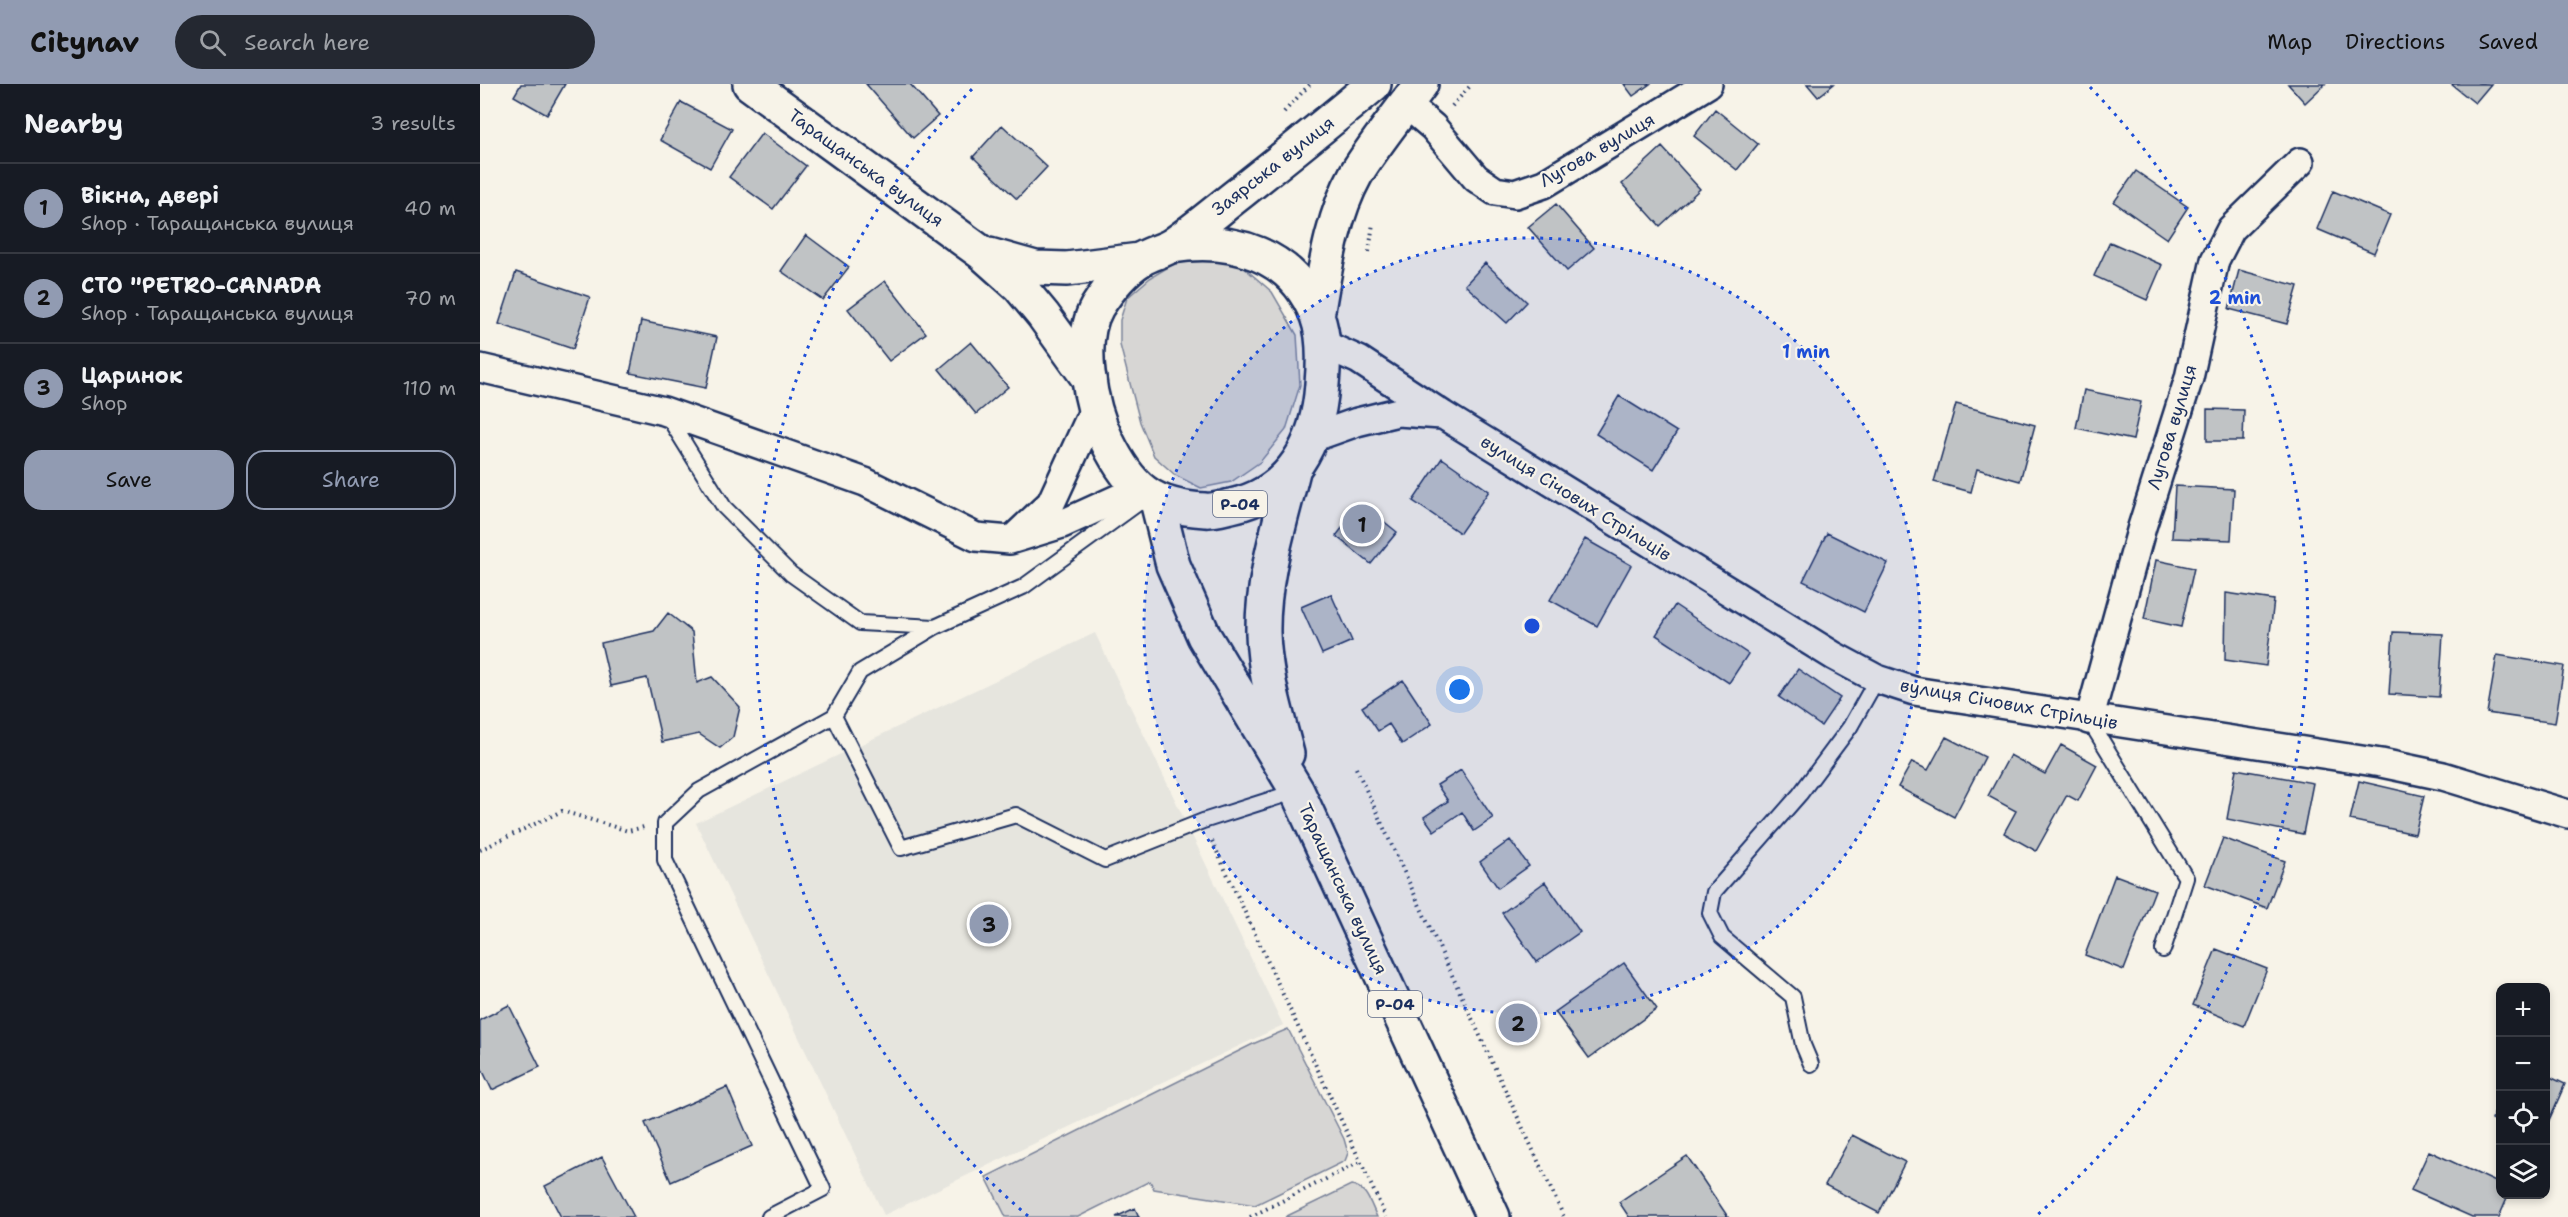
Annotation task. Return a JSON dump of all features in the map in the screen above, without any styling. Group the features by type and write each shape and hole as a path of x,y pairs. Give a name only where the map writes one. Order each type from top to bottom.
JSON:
{"main road":[{"name":"Таращанська вулиця","path":"750,84 982,253 1019,286 1043,315 1092,392"},
{"name":"Заярська вулиця","path":"1172,246 1318,132 1374,84"},
{"name":"Р-04","path":"1320,330 1303,289 1283,268 1258,253 1230,244 1201,242 1172,246 1140,260 1115,283 1096,309 1087,339 1092,392 1106,439 1120,465 1148,495 1178,507 1208,511 1240,504 1266,493 1293,471 1312,438 1321,403 1320,330 1328,255 1336,223 1356,176 1413,94"},
{"name":"Таращанська вулиця","path":"982,253 1035,268 1098,267 1140,260"},
{"name":"Таращанська вулиця","path":"1293,471 1267,576 1263,633 1270,689 1297,791"},
{"name":"Таращанська вулиця","path":"1148,495 1173,565 1204,636 1297,791 1493,1217"}],"street":[{"name":"Лугова вулиця","path":"1413,94 1433,128 1476,178 1495,191 1515,194 1544,184 1708,84"},
{"name":"Лугова вулиця","path":"2089,720 2142,527 2189,378 2216,260 2231,229 2300,162"},
{"name":"вулиця Січових Стрільців","path":"1320,330 1359,360 1443,415 1834,656 1877,679 1914,692 2381,763 2443,776 2568,814"},
{"path":"480,368 664,411 866,482 976,537 1010,540 1148,495"},
{"path":"1010,540 1051,503 1092,392"},
{"name":"вулиця Січових Стрільців","path":"1312,438 1357,422 1398,412 1443,415"}],"lane":[{"path":"664,411 724,507 791,574 860,623 935,627"},
{"path":"769,1217 823,1189 665,860 665,823 699,791 834,716 860,672 935,627 1023,587 1148,495"},
{"path":"1811,1064 1803,1045 1793,997 1722,937 1710,913 1714,892 1800,794 1850,727 1877,679"},
{"path":"834,716 901,848 1016,816 1105,860 1203,821 1297,791"},
{"path":"2089,720 2186,878 2163,950"}],"path":[{"path":"1433,128 1472,84"},
{"path":"1369,252 1374,215"},
{"path":"1356,768 1564,1217"},
{"path":"480,850 562,811 628,831 665,823"},
{"path":"1203,821 1386,1217"},
{"path":"1250,1217 1360,1162"}],"shaded area":[{"path":"1206,256 1242,266 1272,292 1297,335 1300,385 1286,430 1260,462 1231,482 1201,488 1175,475 1154,456 1140,422 1120,345 1120,320 1127,298 1150,278 1175,263"},
{"path":"1095,633 1283,1025 884,1215 696,823"},
{"path":"1288,1029 1344,1139 1348,1153 1345,1161 1255,1205 1154,1189 1150,1181 1078,1217 1006,1217 986,1177 1255,1043"},
{"path":"1351,1185 1364,1192 1377,1217 1285,1217"}],"building":[{"path":"521,84 565,84 547,115 514,96"},
{"path":"866,84 910,84 938,116 913,138"},
{"path":"1624,84 1650,84 1633,96"},
{"path":"1807,84 1834,84 1818,97"},
{"path":"2288,84 2325,84 2305,103"},
{"path":"2451,84 2491,84 2475,103"},
{"path":"681,102 732,129 710,168 660,140"},
{"path":"1715,109 1758,144 1737,170 1694,136"},
{"path":"1002,125 1047,167 1017,199 973,157"},
{"path":"762,133 806,166 773,209 729,177"},
{"path":"1662,147 1700,189 1660,226 1622,184"},
{"path":"2136,171 2188,207 2167,239 2114,202"},
{"path":"2333,191 2390,215 2374,253 2317,229"},
{"path":"1556,204 1594,248 1567,271 1528,227"},
{"path":"806,235 849,267 823,300 781,271"},
{"path":"2110,242 2162,265 2147,300 2094,276"},
{"path":"1485,263 1527,302 1507,323 1465,285"},
{"path":"2239,270 2298,286 2287,324 2229,309"},
{"path":"516,272 590,297 573,349 499,324"},
{"path":"885,281 926,333 889,361 848,309"},
{"path":"641,321 717,337 706,388 630,373"},
{"path":"971,342 1008,387 976,414 939,369"},
{"path":"2084,390 2141,402 2133,440 2076,428"},
{"path":"1619,396 1677,432 1653,470 1596,434"},
{"path":"1956,404 2035,425 2020,481 1977,469 1971,492 1934,482"},
{"path":"2207,409 2244,410 2243,441 2207,441"},
{"path":"1442,458 1489,491 1460,533 1413,501"},
{"path":"2175,486 2234,489 2231,540 2172,538"},
{"path":"1361,503 1397,532 1371,564 1336,536"},
{"path":"1827,533 1888,563 1864,612 1803,581"},
{"path":"1585,539 1631,565 1597,626 1550,600"},
{"path":"2156,560 2194,568 2181,627 2144,619"},
{"path":"2226,593 2274,600 2266,666 2225,660"},
{"path":"1331,594 1352,641 1322,654 1301,607"},
{"path":"1675,605 1748,654 1729,683 1656,635"},
{"path":"668,613 692,632 697,683 712,677 740,707 733,737 720,748 699,734 662,742 647,678 611,686 601,643 654,631"},
{"path":"2393,632 2443,634 2439,697 2389,694"},
{"path":"2497,655 2564,666 2555,723 2487,713"},
{"path":"1798,669 1840,698 1821,726 1779,697"},
{"path":"1403,680 1432,724 1402,744 1389,724 1378,731 1362,707"},
{"path":"1946,737 1985,757 1954,817 1898,787 1912,762 1928,770"},
{"path":"2061,745 2097,765 2078,801 2067,795 2036,851 2004,833 2016,811 1988,796 2010,755 2045,774"},
{"path":"2236,769 2313,783 2303,834 2227,819"},
{"path":"1461,770 1493,818 1474,831 1462,812 1434,831 1424,817 1448,801 1437,785"},
{"path":"2359,781 2424,796 2415,834 2350,820"},
{"path":"2223,838 2285,861 2267,908 2205,885"},
{"path":"1510,840 1529,866 1498,888 1480,862"},
{"path":"2115,875 2155,890 2124,970 2085,955"},
{"path":"1545,882 1580,932 1537,962 1502,913"},
{"path":"2216,949 2267,969 2244,1026 2193,1005"},
{"path":"1624,963 1657,1009 1589,1058 1555,1012"},
{"path":"509,1005 540,1067 492,1090 480,1065 480,1020"},
{"path":"2550,1077 2565,1084 2550,1118"},
{"path":"727,1087 752,1146 671,1182 645,1123"},
{"path":"2496,1109 2496,1121 2492,1119"},
{"path":"1852,1135 1905,1162 1879,1213 1825,1185"},
{"path":"2429,1151 2496,1182 2496,1199 2507,1199 2499,1217 2472,1217 2411,1190"},
{"path":"1687,1156 1728,1217 1629,1217 1619,1202"},
{"path":"602,1157 634,1217 561,1217 545,1186"},
{"path":"1135,1208 1139,1217 1116,1217"}],"place":[{"name":"Вікна, двері","path":"1362,524"},
{"name":"Царинок","path":"989,924"},
{"name":"СТО \"PETRO-CANADA","path":"1518,1023"}]}
